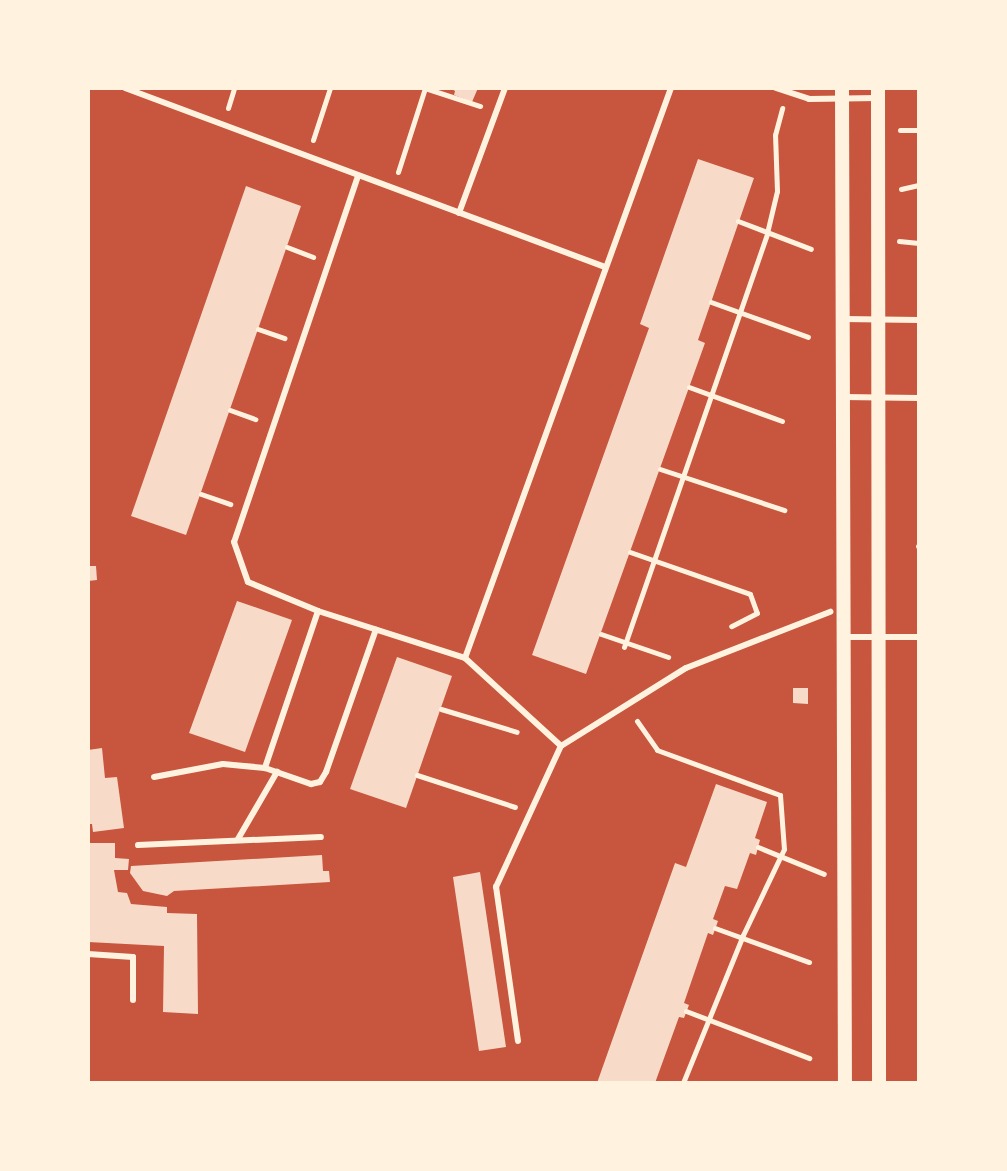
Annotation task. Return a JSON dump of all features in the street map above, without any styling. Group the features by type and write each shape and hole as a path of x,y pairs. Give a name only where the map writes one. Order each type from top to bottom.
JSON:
{"street":[{"path":"842,93 845,1083"},
{"path":"878,93 879,1083"}],"lane":[{"path":"125,88 605,267"},
{"path":"459,213 505,88"},
{"path":"465,658 671,88"},
{"path":"776,88 809,99 842,93 878,93"},
{"path":"358,176 234,542 248,582 318,611 465,658 561,746"},
{"path":"843,319 919,320"},
{"path":"843,397 919,398"},
{"path":"265,768 318,611"},
{"path":"518,1041 496,887 561,746 686,668 830,612"},
{"path":"154,777 223,764 265,768 311,784 320,782 376,629"},
{"path":"842,637 919,637"},
{"path":"238,839 277,772"},
{"path":"138,845 321,837"},
{"path":"88,954 133,957 133,1000"}],"path":[{"path":"308,157 330,88"},
{"path":"393,189 425,88 497,111"},
{"path":"625,645 767,233 777,191 775,135 786,92"},
{"path":"738,221 811,249"},
{"path":"711,302 808,337"},
{"path":"689,387 782,421"},
{"path":"230,410 274,425"},
{"path":"660,469 784,510"},
{"path":"201,494 245,509"},
{"path":"630,552 750,594 757,613 720,632"},
{"path":"601,634 625,645 669,657 682,651"},
{"path":"628,707 657,750 780,795 784,849 742,938 683,1083"},
{"path":"441,709 561,746"},
{"path":"417,775 530,812"},
{"path":"758,847 844,883"},
{"path":"715,928 809,962"},
{"path":"686,1011 809,1058"}],"building":[{"path":"450,88 478,88 472,102 454,95 455,91"},
{"path":"698,159 754,178 698,340 705,343 586,674 532,655 649,328 640,324"},
{"path":"246,186 301,206 186,535 131,516"},
{"path":"88,566 96,566 97,580 88,581"},
{"path":"237,601 292,620 245,752 189,733"},
{"path":"397,657 452,676 406,808 350,789"},
{"path":"793,688 808,688 808,704 793,703"},
{"path":"102,748 105,778 117,777 124,828 93,832 92,824 88,824 88,750"},
{"path":"716,784 767,802 755,838 760,840 756,855 750,853 737,889 725,886 713,919 718,921 713,935 708,933 684,1003 689,1005 684,1018 679,1017 655,1083 597,1083 675,863 686,867"},
{"path":"88,843 115,843 115,858 129,859 128,870 114,870 118,892 127,893 131,904 167,907 167,913 197,914 198,1014 163,1012 164,946 88,942"},
{"path":"322,855 323,871 329,871 330,882 174,891 167,896 143,891 130,873 131,866"},
{"path":"480,872 506,1047 479,1051 453,877"}]}
